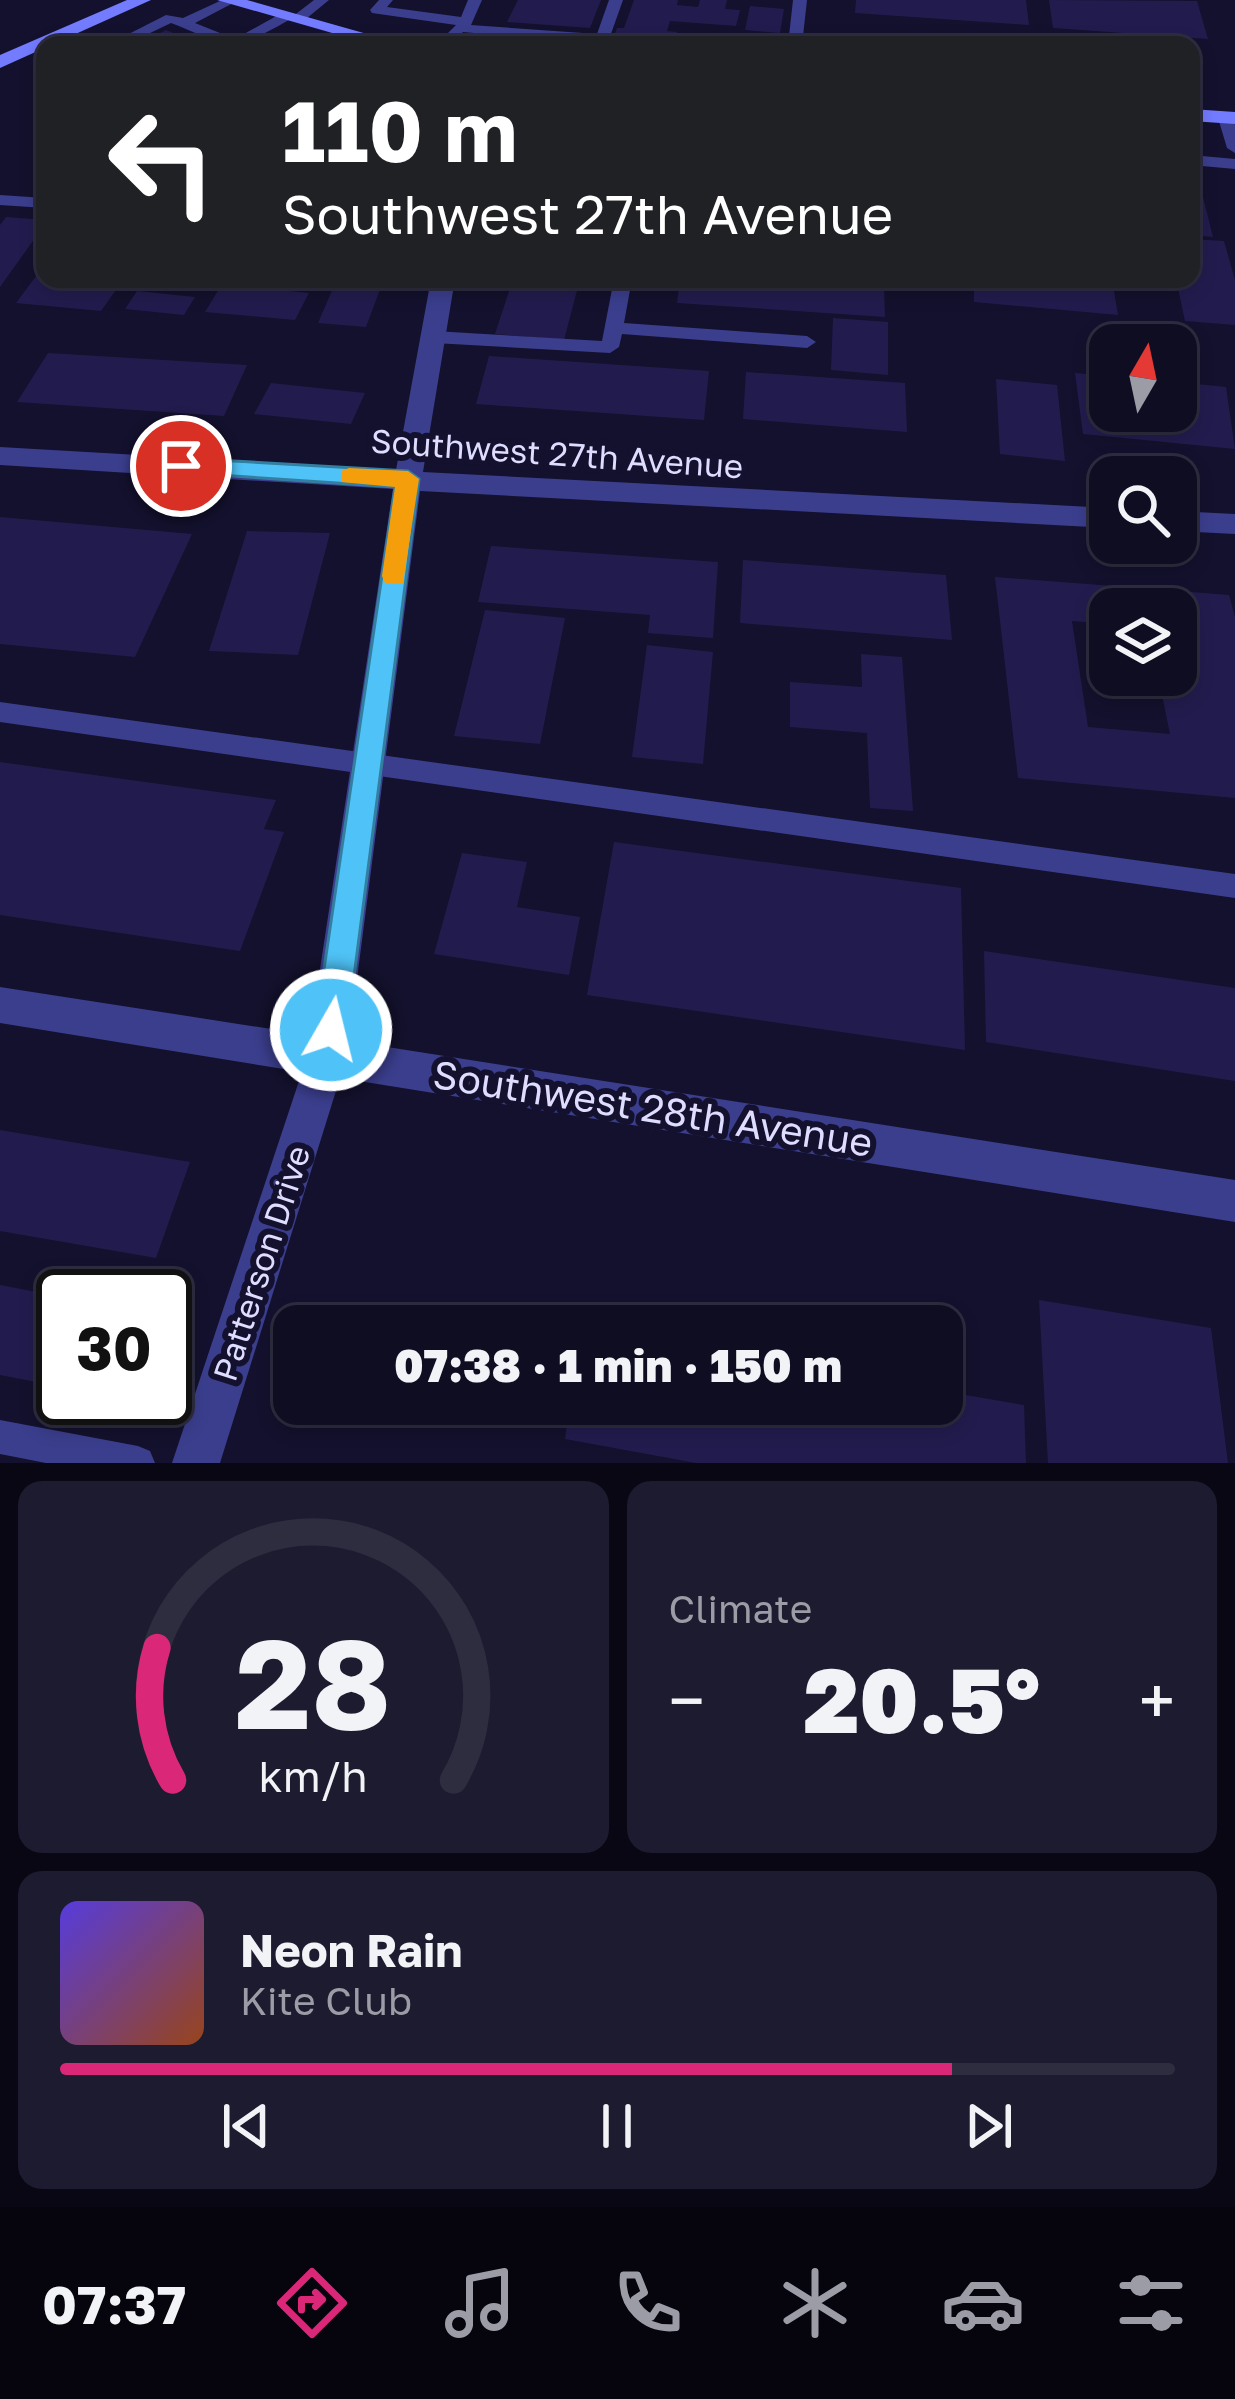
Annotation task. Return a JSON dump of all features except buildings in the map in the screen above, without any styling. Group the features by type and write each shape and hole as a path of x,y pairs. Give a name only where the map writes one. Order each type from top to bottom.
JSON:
{"main road":[{"path":"69,36 142,0"},
{"path":"228,1 259,4 290,18 361,36"},
{"path":"0,62 36,50"},
{"path":"1200,116 1230,118"}],"street":[{"name":"Patterson Drive","path":"196,1463 327,1056 408,479 442,288"},
{"name":"Southwest 27th Avenue","path":"0,456 1089,517"},
{"path":"1197,522 1235,524"},
{"name":"Southwest 28th Avenue","path":"0,1005 1235,1201"}],"lane":[{"path":"253,36 322,0"},
{"path":"386,0 376,10 552,36"},
{"path":"452,36 475,0"},
{"path":"603,36 616,0"},
{"path":"796,36 800,0"},
{"path":"184,23 228,1"},
{"path":"122,10 156,25"},
{"path":"142,36 171,18 215,36"},
{"path":"1230,118 1235,148"},
{"path":"1200,161 1235,164"},
{"path":"0,200 36,202"},
{"path":"434,337 610,347 621,288"},
{"path":"614,328 807,342"},
{"path":"0,712 1235,886"},
{"path":"0,1437 137,1463"}],"slow traffic":[{"path":"349,476 408,479 394,576"}],"route":[{"path":"181,466 408,479 331,1030"}]}
